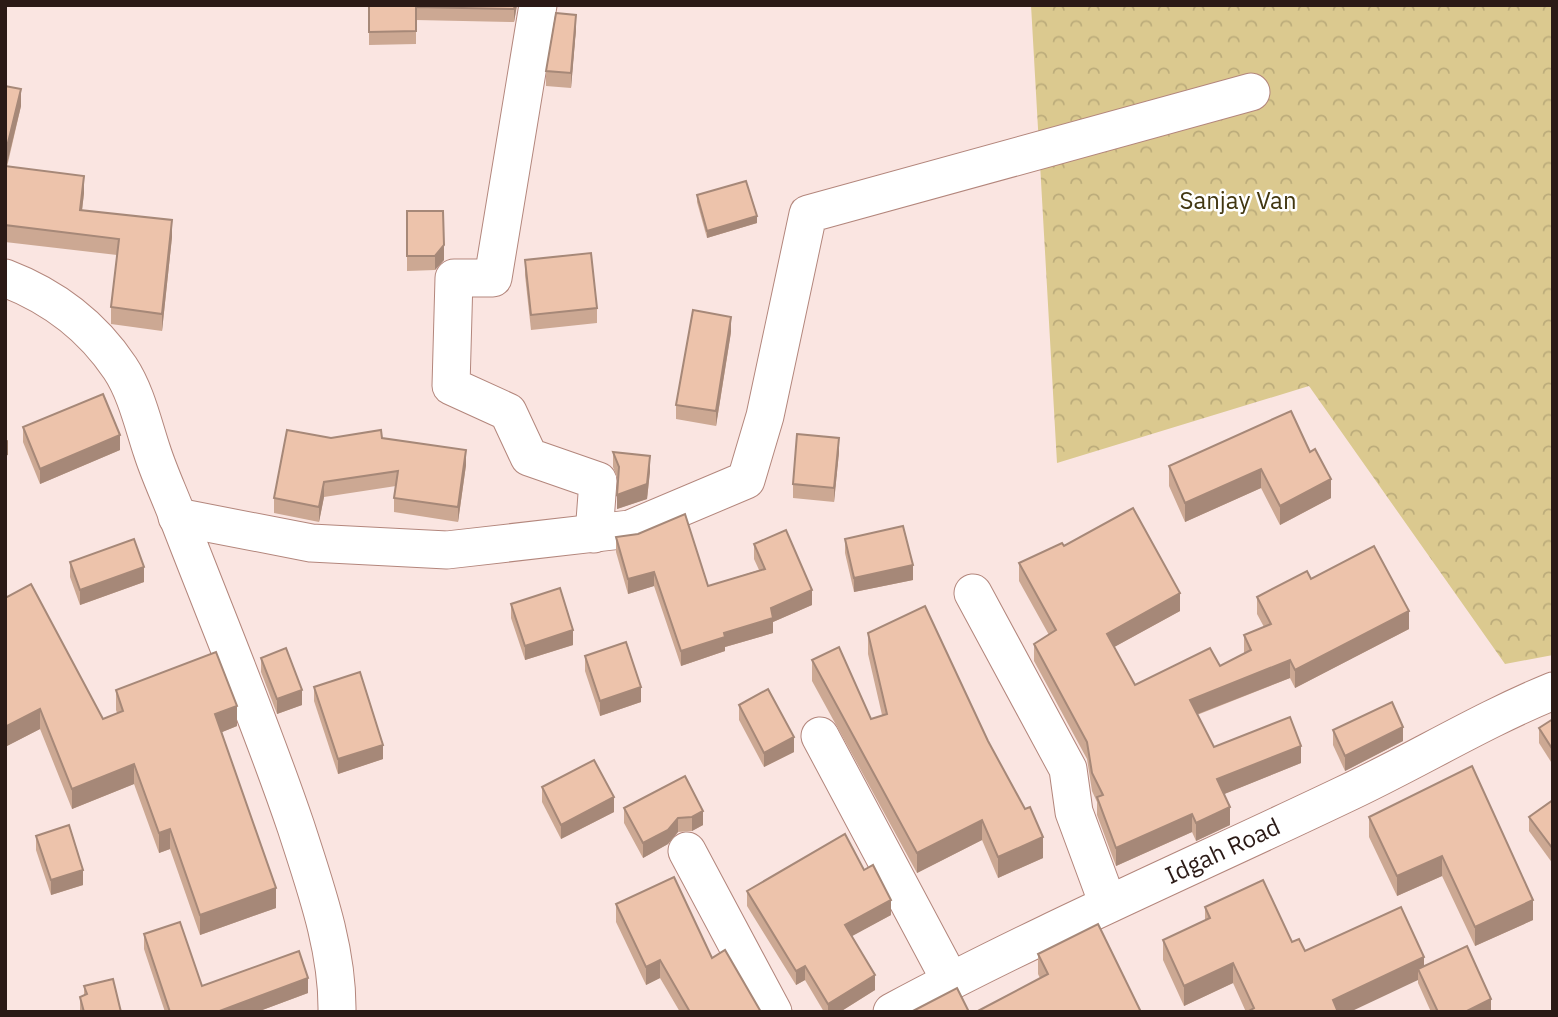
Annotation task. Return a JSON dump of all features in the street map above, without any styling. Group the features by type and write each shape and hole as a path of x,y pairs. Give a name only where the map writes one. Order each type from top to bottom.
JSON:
{"street":[{"path":"538,5 494,278 454,278 451,386 508,412 528,457 598,481 594,534"},
{"path":"177,517 311,543 447,550 629,529 746,480 765,416 808,214 1251,92"},
{"path":"5,278 33,288 78,320 121,370 270,749 325,922 335,974 337,1012"},
{"path":"973,593 1068,769 1074,812 1108,904"},
{"name":"Idgah Road","path":"892,1012 950,980 1346,794 1513,708 1553,691"},
{"path":"820,736 950,980"},
{"path":"687,851 774,1012"}],"green space":[{"name":"Sanjay Van","path":"1031,5 1553,5 1553,655 1505,664 1309,386 1057,463"}],"building":[{"path":"369,5 515,5 514,9 416,7 416,31 369,32"},
{"path":"556,13 576,15 571,73 546,71"},
{"path":"5,86 21,89 5,155"},
{"path":"5,166 84,176 80,210 172,220 162,314 111,307 119,239 5,225"},
{"path":"746,181 757,216 707,231 697,195"},
{"path":"407,211 443,211 444,245 435,256 407,256"},
{"path":"591,253 597,308 531,315 525,260"},
{"path":"693,310 731,317 716,411 676,405"},
{"path":"103,394 120,435 40,469 23,427"},
{"path":"1291,411 1310,452 1315,449 1331,479 1280,506 1261,469 1185,503 1169,466"},
{"path":"287,430 331,438 381,430 382,438 466,450 458,507 394,498 398,471 324,482 319,507 274,498"},
{"path":"797,434 839,438 834,488 793,484"},
{"path":"613,452 650,456 647,484 617,495 619,467"},
{"path":"1133,508 1180,593 1107,634 1135,685 1210,648 1220,666 1251,650 1244,635 1271,624 1257,597 1307,571 1311,579 1374,546 1409,611 1295,670 1290,660 1190,700 1214,747 1290,717 1301,746 1217,779 1230,807 1196,823 1192,814 1116,848 1097,797 1103,795 1092,773 1087,742 1034,644 1056,630 1019,563 1062,543 1064,546"},
{"path":"685,514 708,586 765,569 754,544 786,530 812,590 771,608 773,618 724,633 725,637 681,651 654,572 628,579 616,537 638,534"},
{"path":"903,526 913,565 854,578 845,539"},
{"path":"134,539 144,567 80,590 70,562"},
{"path":"31,584 103,719 123,711 116,690 216,652 237,706 215,714 276,888 200,915 170,829 159,833 134,764 72,789 40,709 5,727 5,598"},
{"path":"560,588 573,630 525,646 511,604"},
{"path":"925,606 988,741 1025,809 1030,807 1043,837 998,857 982,820 917,853 812,660 839,647 871,719 887,714 868,633"},
{"path":"626,642 641,687 600,701 585,656"},
{"path":"286,648 302,690 277,699 261,658"},
{"path":"360,672 383,745 338,759 314,687"},
{"path":"768,689 794,737 764,753 739,705"},
{"path":"1392,702 1403,727 1345,756 1333,730"},
{"path":"1553,719 1553,750 1539,728"},
{"path":"594,760 614,797 561,825 542,787"},
{"path":"1472,766 1533,900 1475,927 1442,856 1397,876 1369,817"},
{"path":"685,776 703,811 692,817 678,818 668,830 643,843 624,808"},
{"path":"1553,800 1553,849 1529,817"},
{"path":"69,825 83,870 51,880 36,836"},
{"path":"845,834 864,870 873,865 891,900 845,925 875,975 828,1004 805,966 796,971 747,891"},
{"path":"674,877 712,958 725,950 761,1012 690,1012 660,960 646,967 616,904"},
{"path":"1263,880 1292,942 1299,939 1305,951 1401,907 1424,957 1333,1000 1338,1012 1247,1012 1254,1008 1233,963 1184,986 1163,940 1210,918 1205,907"},
{"path":"180,922 202,986 299,951 308,978 217,1012 170,1012 144,934"},
{"path":"1098,924 1141,1012 976,1012 1048,974 1038,954"},
{"path":"1467,946 1491,999 1465,1012 1438,1012 1418,969"},
{"path":"113,979 121,1012 84,1012 80,997 87,994 84,986"},
{"path":"957,988 969,1012 911,1012"}]}
